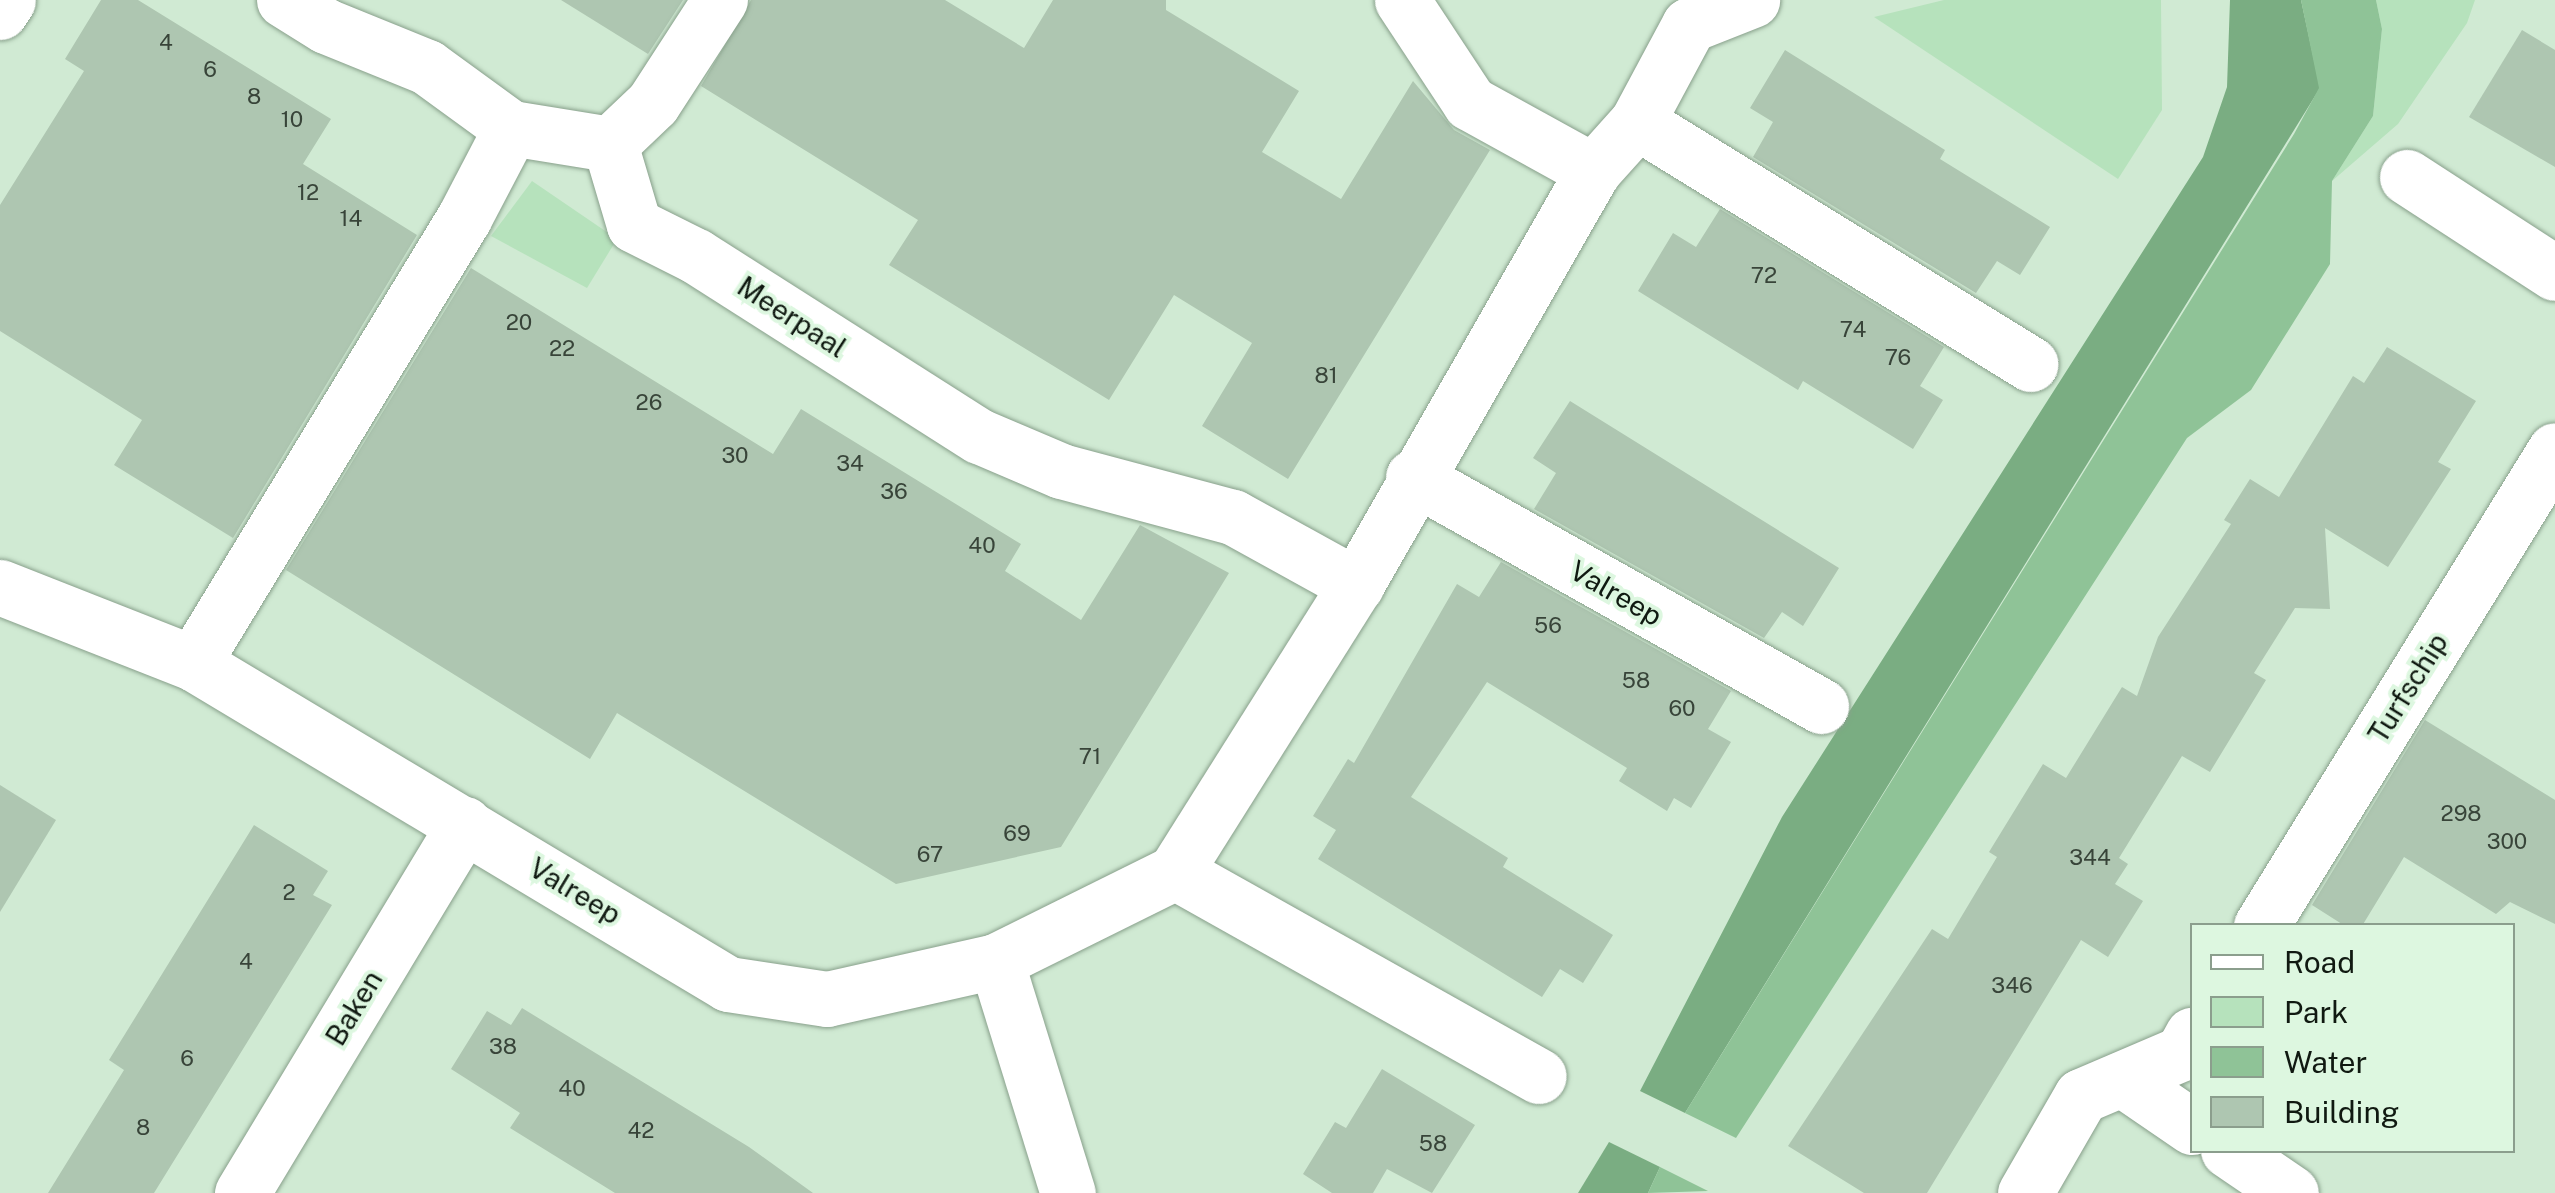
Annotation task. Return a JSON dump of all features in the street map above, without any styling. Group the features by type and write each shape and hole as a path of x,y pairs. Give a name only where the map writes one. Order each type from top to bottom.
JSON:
{"street":[{"path":"0,12 8,0"},
{"path":"284,0 326,26 427,67 511,128 610,144 653,102 720,0"},
{"path":"1402,0 1470,102 1592,170"},
{"path":"1538,1076 1175,872 1356,586 1413,477 1592,170 1637,122 1689,25 1752,0"},
{"path":"1637,122 2031,364"},
{"path":"192,664 464,218 511,128"},
{"name":"Meerpaal","path":"610,144 634,225 696,256 979,436 1061,471 1233,518 1356,586"},
{"path":"2407,177 2555,273"},
{"name":"Turfschip","path":"2262,923 2555,450"},
{"name":"Valreep","path":"1413,477 1820,706"},
{"name":"Valreep","path":"0,587 192,664 728,984 827,999 996,961 1175,872"},
{"name":"Baken","path":"242,1193 465,824"},
{"path":"996,961 1068,1193"},
{"path":"2025,1193 2081,1096 2182,1053 2190,1039"},
{"path":"2122,1079 2190,1126"},
{"path":"2232,1153 2291,1193"}],"green space":[{"path":"1944,0 2161,0 2162,110 2118,179 1874,17"},
{"path":"2376,0 2475,0 2467,23 2398,124 2332,181 2373,116 2382,29"},
{"path":"532,181 617,239 587,288 491,236"}],"shaded area":[{"path":"2230,0 2301,0 2320,88 1685,1113 1640,1091 1782,817 2203,157 2227,87"},
{"path":"1609,1142 1660,1167 1648,1193 1578,1193"}],"water":[{"path":"2301,0 2376,0 2382,29 2373,116 2332,181 2330,264 2251,390 2187,438 1736,1138 1685,1113 2294,134 2319,88"},
{"path":"1660,1167 1708,1191 1648,1193"}],"building":[{"path":"101,0 138,0 331,119 303,164 417,235 233,538 114,465 142,420 0,331 0,205 84,71 65,59"},
{"path":"561,0 683,0 648,54"},
{"path":"751,0 945,0 1024,48 1053,0 1166,0 1166,10 1299,91 1262,152 1341,199 1413,81 1454,130 1490,150 1288,479 1202,426 1252,343 1174,295 1109,400 889,265 918,220 701,86"},
{"path":"2522,30 2555,50 2555,167 2469,117"},
{"path":"1785,50 1945,150 1940,159 2050,227 2020,275 1997,261 1976,293 1753,157 1773,122 1750,108"},
{"path":"1720,209 1944,347 1920,386 1943,400 1913,449 1803,381 1798,390 1638,291 1673,233 1696,247"},
{"path":"471,268 773,454 801,409 1021,544 1005,571 1081,620 1140,525 1229,573 1061,847 896,884 617,713 590,759 286,570"},
{"path":"2387,347 2476,401 2438,462 2451,469 2388,567 2325,528 2330,609 2295,608 2254,673 2266,680 2210,772 2182,756 2119,858 2128,864 2115,884 2143,901 2108,957 2081,940 1927,1193 1864,1193 1788,1146 1932,929 1948,939 1997,857 1989,852 2043,764 2066,778 2122,687 2137,696 2158,637 2231,524 2224,520 2250,479 2279,497 2353,376 2364,383"},
{"path":"1570,401 1839,568 1803,626 1782,612 1764,638 1534,509 1556,473 1533,458"},
{"path":"1501,562 1731,691 1708,729 1731,742 1691,808 1674,798 1667,811 1619,781 1627,768 1487,682 1411,797 1508,858 1503,867 1613,935 1583,983 1560,969 1542,997 1318,859 1336,830 1313,816 1348,759 1354,763 1457,584 1479,597"},
{"path":"2425,720 2555,800 2555,924 2510,902 2496,914 2404,857 2364,923 2340,923 2312,905"},
{"path":"0,785 56,820 0,912"},
{"path":"254,825 328,871 313,895 332,905 154,1193 48,1193 124,1070 109,1060"},
{"path":"522,1008 749,1147 813,1193 615,1193 510,1128 520,1113 451,1069 487,1011 511,1025"},
{"path":"1382,1069 1475,1125 1432,1193 1387,1169 1373,1193 1332,1193 1303,1174 1335,1122 1346,1128"}]}
